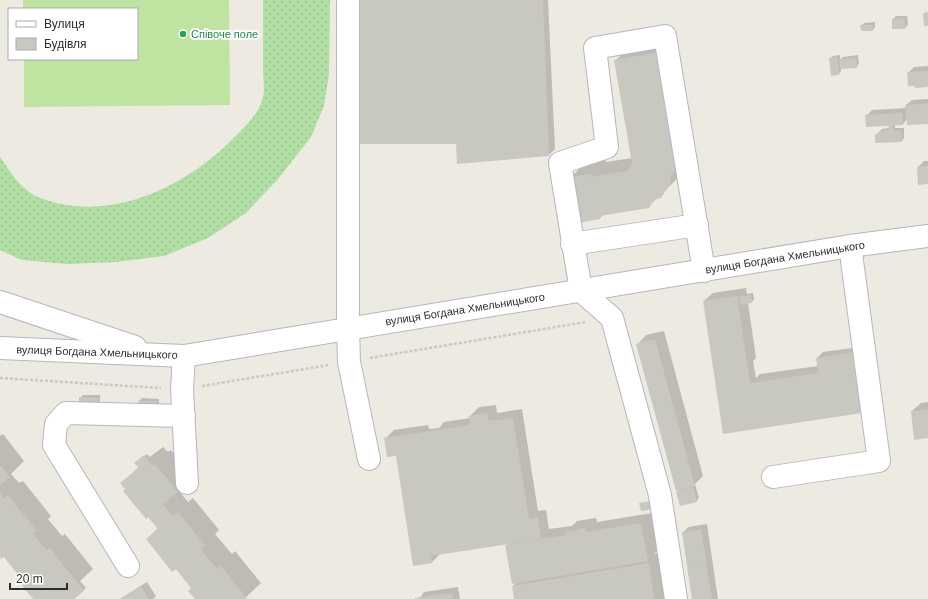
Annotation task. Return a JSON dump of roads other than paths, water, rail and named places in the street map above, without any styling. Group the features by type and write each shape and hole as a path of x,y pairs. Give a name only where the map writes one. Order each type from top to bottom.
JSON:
{"street":[{"path":"348,0 348,328 350,362 368,459"},
{"path":"676,599 660,495 612,318 581,291 572,244 560,163 607,147 595,48 665,36 704,271"},
{"path":"572,244 697,225"},
{"name":"вулиця Богдана Хмельницького","path":"0,348 184,356 850,246 928,236"},
{"path":"773,477 879,461 850,246"},
{"path":"0,302 161,355"},
{"path":"184,356 182,390 187,483"},
{"path":"128,566 54,445 56,424 66,413 184,416"}],"place":[{"name":"Співоче поле","path":"183,34"}]}
